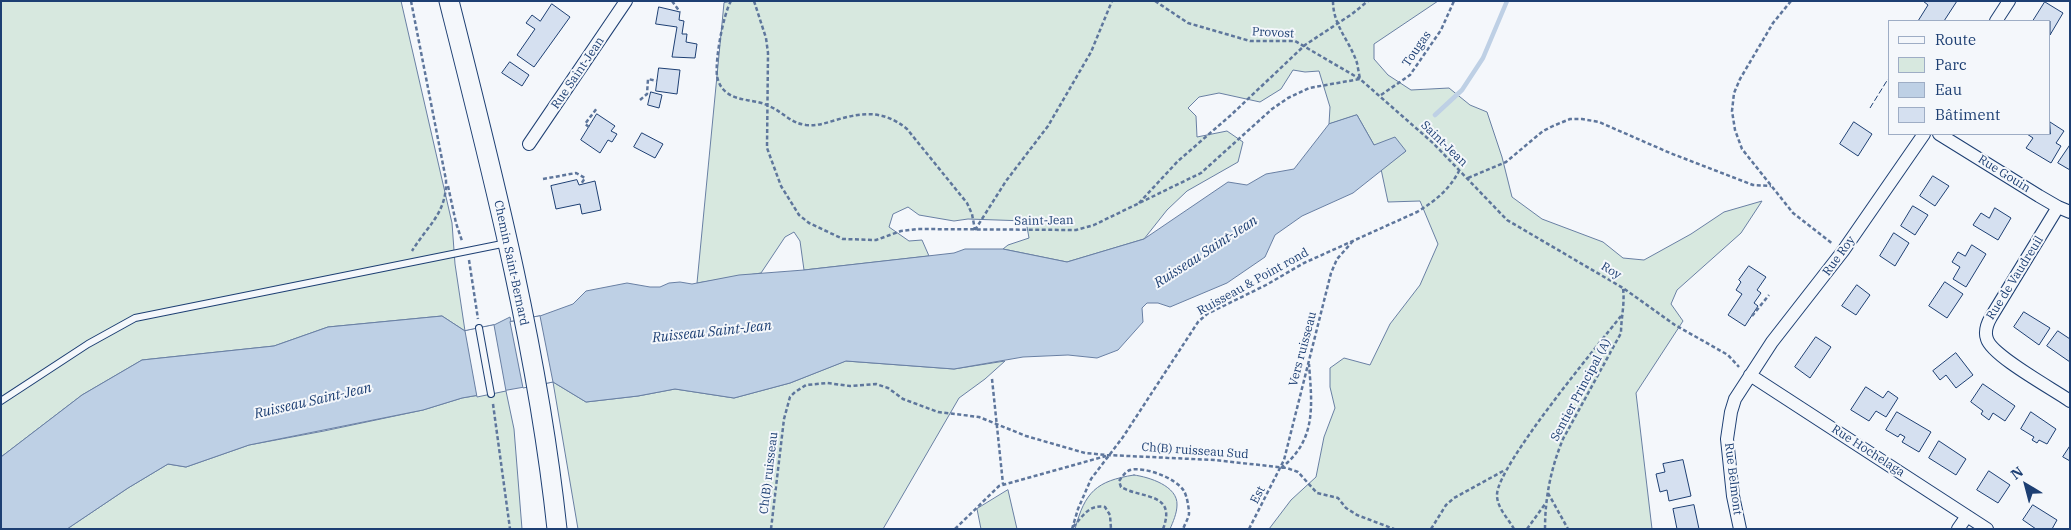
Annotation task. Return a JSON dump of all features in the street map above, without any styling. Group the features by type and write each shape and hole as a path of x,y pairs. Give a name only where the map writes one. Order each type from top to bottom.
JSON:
{"street":[{"name":"Chemin Saint-Bernard","path":"450,1 508,242 524,319 536,385 557,529"},
{"name":"Rue Saint-Jean","path":"529,144 626,1"},
{"path":"1997,20 2009,1"},
{"name":"Rue Roy","path":"1750,374 1772,342 1843,251 1923,135"},
{"name":"Rue Gouin","path":"1941,135 2064,209"},
{"name":"Rue de Vaudreuil","path":"2064,209 1991,317 1986,332 1987,340 1997,353 2070,401"},
{"name":"Rue Hochelaga","path":"1750,374 1987,529"},
{"name":"Rue Belmont","path":"1740,529 1733,496 1727,439 1733,405 1750,374"},
{"path":"1958,529 1967,516"}],"lane":[{"path":"1,401 81,348 117,326 135,318 508,242"},
{"path":"479,328 491,394"}],"path":[{"path":"411,1 456,224 468,251 479,328"},
{"path":"672,1 680,12"},
{"path":"731,1 726,10 716,68 717,78 726,93 768,105 791,121 806,125 819,125 857,114 872,113 898,121 907,129 967,203 972,214 975,230"},
{"name":"Saint-Jean","path":"754,1 766,38 767,148 773,169 799,215 809,223 844,239 876,240 901,231 917,229 1035,228 1076,230 1094,225 1201,173 1272,109 1288,98 1309,88 1360,79 1433,143 1468,178"},
{"path":"975,230 1006,181 1048,126 1091,52 1112,1"},
{"name":"Provost","path":"1155,1 1188,23 1250,41 1295,41 1305,45 1360,79"},
{"path":"1333,1 1333,12 1337,24 1356,62 1360,79"},
{"path":"1138,204 1178,160 1238,109 1305,45 1368,1"},
{"name":"Tougas","path":"1380,95 1410,75 1441,30 1454,1"},
{"path":"1791,1 1773,23 1740,79 1734,93 1732,111 1735,130 1742,149 1793,212 1843,251"},
{"path":"640,100 647,94 648,79 657,81"},
{"path":"589,127 585,124 596,108"},
{"path":"1468,178 1506,162 1543,131 1552,126 1570,119 1582,119 1599,122 1670,153 1753,185 1771,186"},
{"name":"Ruisseau & Point rond","path":"1072,528 1091,479 1123,437 1198,322 1207,314 1266,285 1283,274 1417,212 1434,201 1451,185 1459,171"},
{"path":"544,179 576,173 585,178 581,184"},
{"name":"Roy","path":"1468,178 1507,220 1623,288 1675,325 1728,355 1742,370 1750,374"},
{"path":"408,263 412,251 440,214 446,191 446,180"},
{"name":"Vers ruisseau","path":"1280,469 1331,273 1336,259 1354,240"},
{"name":"Sentier Principal (A)","path":"1545,529 1547,491 1556,456 1563,439 1621,333 1621,316 1625,302 1623,288"},
{"path":"1752,316 1769,295"},
{"path":"1514,529 1498,504 1499,483 1589,353 1621,316"},
{"path":"1280,469 1295,457 1304,443 1309,428 1309,361"},
{"path":"992,379 1003,484"},
{"name":"Ch(B) ruisseau","path":"772,529 784,419 790,397 806,385 827,383 850,386 876,384 888,388 903,399 938,412 979,417 998,424"},
{"path":"491,394 510,529"},
{"name":"Ch(B) ruisseau Sud","path":"998,424 1026,436 1085,453 1250,463 1280,469 1287,468 1298,472 1317,493 1338,498 1346,508 1357,515 1394,529"},
{"path":"956,529 993,491 1003,484 1108,455"},
{"name":"Est","path":"1249,529 1280,469"},
{"path":"1431,529 1446,505 1454,498 1507,469"},
{"path":"1162,529 1167,518 1166,509 1160,501 1147,494 1130,492 1121,487 1122,475 1130,470 1144,470 1161,475 1179,486 1183,490 1189,514 1183,529"},
{"path":"1547,491 1568,529"},
{"path":"1527,529 1546,503"},
{"path":"1072,528 1088,510 1098,506 1105,507 1110,515 1111,529"}],"green space":[{"path":"1,1 401,1 452,223 455,264 465,331 442,316 328,327 274,346 142,360 82,395 1,457"},
{"path":"733,1 1438,1 1374,44 1374,59 1388,75 1411,90 1449,88 1470,105 1487,112 1502,157 1512,197 1542,219 1603,242 1623,258 1644,260 1691,234 1724,212 1762,201 1741,233 1677,290 1671,304 1683,321 1636,393 1652,529 1269,529 1291,500 1316,477 1324,437 1335,408 1330,387 1330,368 1344,358 1370,365 1390,324 1420,285 1438,244 1420,201 1388,202 1381,169 1406,151 1374,145 1357,115 1329,124 1330,107 1319,71 1305,72 1293,70 1281,89 1260,102 1219,93 1199,97 1188,108 1196,116 1197,137 1227,131 1243,142 1238,162 1187,191 1167,210 1144,239 1067,262 1003,249 1008,245 1029,238 1026,221 968,219 954,221 919,215 908,207 893,214 889,227 909,241 922,240 929,256 804,270 800,241 794,232 785,237 761,273 697,283 724,3"},
{"path":"846,361 954,369 1005,361 959,398 883,529 578,529 553,382 586,402 638,396 675,389 734,398 790,383"},
{"path":"506,391 514,429 522,529 67,529 168,464 186,467 249,445 423,410 462,398"},
{"path":"1134,475 1154,480 1173,493 1176,498 1177,508 1170,529 1075,529 1083,506 1094,490 1110,481"},
{"path":"1008,490 1017,529 981,529 977,509"}],"water":[{"path":"1357,115 1374,145 1395,137 1406,151 1353,193 1302,216 1275,235 1265,257 1227,283 1170,307 1158,303 1147,303 1142,308 1143,322 1118,350 1097,358 1068,355 1023,357 954,369 846,361 790,383 734,398 675,389 638,396 586,402 553,382 462,398 423,410 249,445 186,467 168,464 67,529 1,529 1,457 82,395 142,360 274,346 328,327 442,316 465,331 494,325 510,317 511,322 540,316 573,304 586,291 627,283 650,287 660,287 669,283 680,282 692,284 739,275 804,270 954,253 965,249 1003,249 1067,262 1144,239 1228,182 1247,185 1266,174 1294,169 1329,124"}],"pier":[{"path":"540,316 553,382 523,388 510,322"},
{"path":"494,325 506,391 477,397 465,331"}],"building":[{"path":"1923,1 1957,1 1945,20 1919,20 1928,5"},
{"path":"2045,2 2063,13 2051,33 2051,20 2034,20"},
{"path":"552,4 570,17 534,67 517,55 535,29 526,23 532,15 540,21"},
{"path":"659,7 680,12 679,20 684,21 682,34 687,34 686,42 697,44 695,58 672,57 677,27 656,24"},
{"path":"510,62 529,75 522,86 502,73"},
{"path":"659,68 680,70 677,94 656,91"},
{"path":"651,92 662,95 659,108 648,105"},
{"path":"597,114 615,126 611,131 617,134 612,142 608,140 600,153 581,140"},
{"path":"1854,122 1872,134 1858,156 1840,144"},
{"path":"2051,123 2064,131 2056,143 2061,146 2051,163 2026,148 2033,138 2028,135 2051,135"},
{"path":"642,133 663,144 655,158 634,147"},
{"path":"2070,145 2070,170 2058,163"},
{"path":"1933,176 1949,186 1935,206 1920,196"},
{"path":"577,180 579,185 595,181 601,210 582,214 580,204 556,209 551,186"},
{"path":"1913,206 1928,215 1915,235 1901,226"},
{"path":"1995,208 2011,218 1998,240 1973,225 1981,213 1989,218"},
{"path":"1894,233 1909,243 1895,266 1880,256"},
{"path":"1972,245 1986,254 1966,287 1953,279 1960,267 1952,262 1958,252 1965,256"},
{"path":"1749,266 1766,277 1757,290 1761,293 1754,303 1758,306 1745,326 1728,315 1742,294 1736,290 1741,282 1739,280"},
{"path":"1945,282 1963,294 1947,318 1929,306"},
{"path":"1857,285 1870,295 1856,315 1842,306"},
{"path":"2024,312 2050,328 2039,345 2014,327"},
{"path":"2058,331 2070,339 2070,362 2047,346"},
{"path":"1816,337 1831,347 1810,378 1795,367"},
{"path":"1956,353 1973,375 1956,388 1946,375 1940,380 1933,371"},
{"path":"1983,384 2015,406 2005,421 1993,413 1989,420 1981,414 1983,411 1971,402"},
{"path":"1866,387 1883,398 1888,391 1898,398 1886,417 1876,411 1869,421 1851,410"},
{"path":"1897,412 1931,432 1919,452 1902,442 1905,437 1900,434 1898,437 1886,430"},
{"path":"2031,412 2056,429 2047,444 2039,440 2037,443 2032,440 2034,437 2021,429"},
{"path":"1939,441 1966,459 1956,475 1929,458"},
{"path":"2070,446 2070,461 2063,457"},
{"path":"1683,460 1691,496 1669,501 1667,490 1660,492 1656,474 1665,472 1663,464"},
{"path":"1989,471 2010,485 1998,503 1977,490"},
{"path":"1694,505 1699,529 1677,529 1673,509"},
{"path":"2033,505 2057,520 2052,529 2036,529 2023,520"}],"waterway":[{"name":"Ruisseau Saint-Jean","path":"1435,115 1462,90 1483,58 1507,1"}],"fence":[{"path":"1870,108 1888,79"}]}
